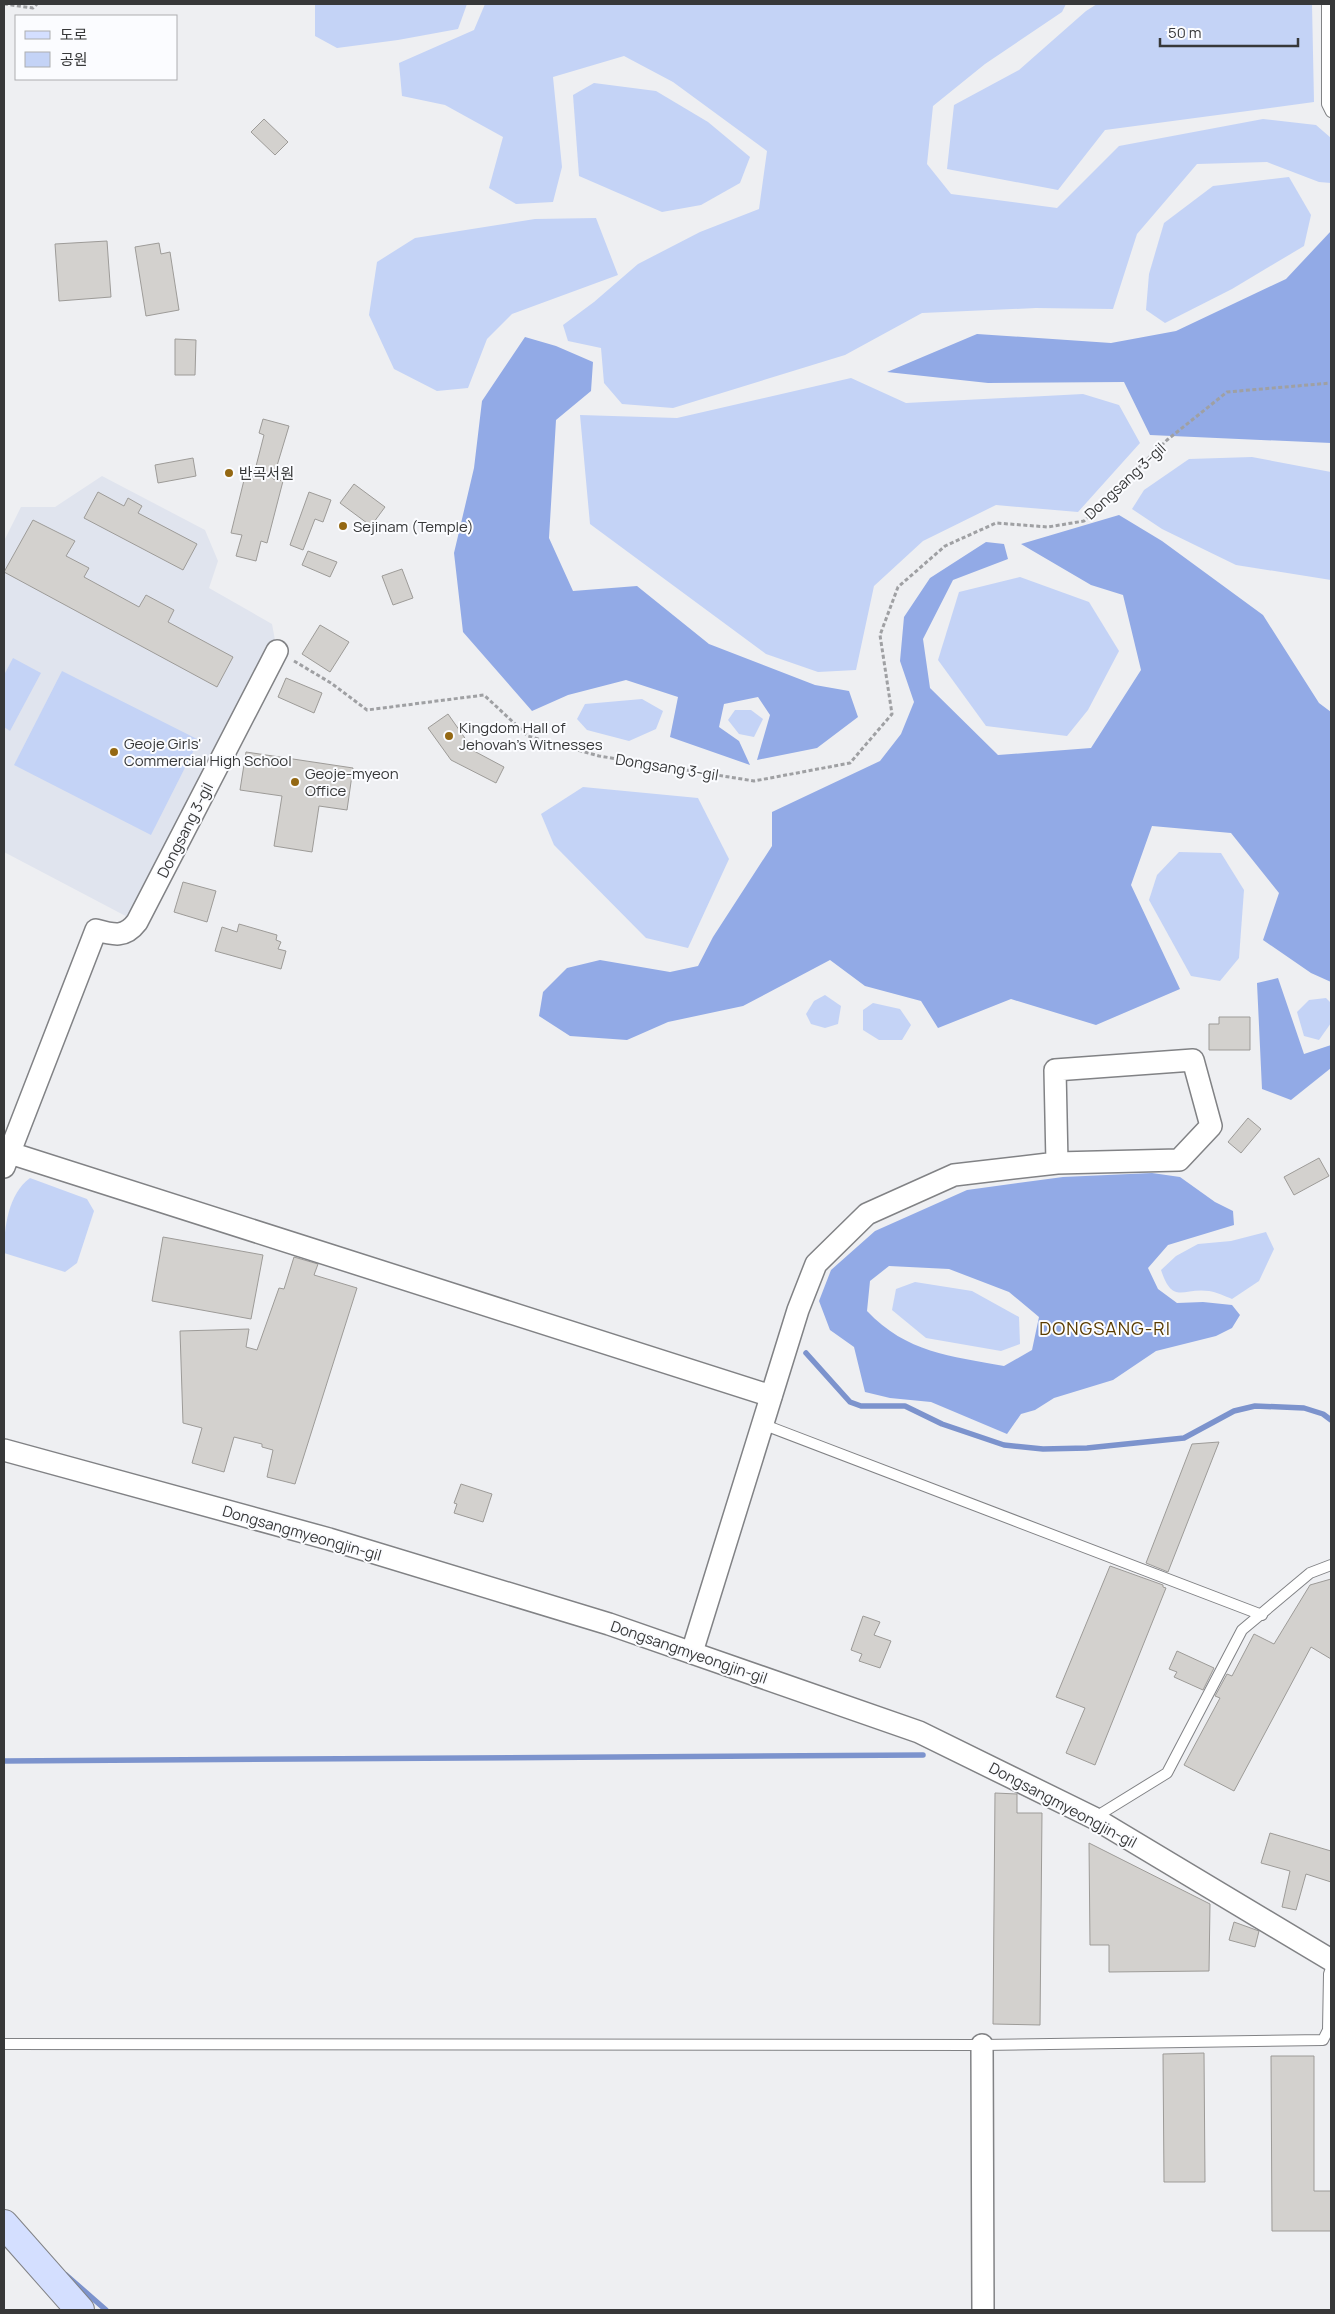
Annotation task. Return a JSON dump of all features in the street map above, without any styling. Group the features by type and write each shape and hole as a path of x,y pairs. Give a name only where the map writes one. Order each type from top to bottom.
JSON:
{"main road":[{"path":"4,2224 80,2310"}],"street":[{"name":"Dongsang 3-gil","path":"7,1160 96,930 117,936 130,931 138,922 277,651"},
{"path":"692,1652 798,1310 816,1264 867,1214 954,1175 1057,1163 1179,1160 1211,1126 1193,1060 1055,1070 1057,1163"},
{"path":"7,1160 771,1396"},
{"name":"Dongsangmyeongjin-gil","path":"4,1450 329,1539 609,1624 919,1732 1094,1818 1331,1960"},
{"path":"982,2045 983,2310"}],"lane":[{"path":"1327,4 1327,104 1331,112"},
{"path":"762,1424 1262,1615"},
{"path":"1094,1818 1168,1773 1242,1630 1310,1574 1331,1566"},
{"path":"4,2044 982,2045 1323,2040 1328,2030 1329,1974 1331,1968"}],"path":[{"path":"4,4 33,8 37,4"},
{"name":"Dongsang 3-gil","path":"277,651 331,683 367,710 484,695 528,736 599,756 754,781 850,763 892,714 880,635 898,587 945,546 996,523 1048,527 1084,521 1167,440 1226,392 1331,383"}],"shaded area":[{"path":"1331,231 1331,443 1150,435 1124,382 988,383 887,372 977,334 1111,343 1176,331 1286,279"},
{"path":"525,337 556,346 593,362 591,391 556,420 549,538 573,591 637,586 709,644 815,685 849,691 858,717 817,748 757,760 770,715 758,697 724,704 719,727 739,741 750,765 670,737 678,697 626,680 568,695 532,711 463,632 454,553 474,468 482,401"},
{"name":"Geoje Girls' Commercial High School","path":"102,476 205,530 218,561 209,588 272,624 277,651 137,922 4,852 4,541 21,507 55,507"},
{"path":"1119,515 1162,541 1263,615 1319,703 1331,712 1331,982 1311,973 1263,940 1279,893 1231,833 1152,826 1131,885 1180,989 1096,1025 1011,999 938,1028 921,1001 865,986 830,960 743,1006 668,1022 627,1040 570,1036 539,1016 543,992 567,968 600,960 670,972 698,966 713,937 772,846 772,812 880,761 901,734 914,702 900,661 904,617 930,578 986,542 1004,544 1008,559 953,580 923,639 930,688 998,755 1091,748 1141,670 1123,595 1091,585 1021,544"},
{"path":"1278,978 1304,1054 1331,1045 1331,1068 1291,1100 1262,1089 1257,983"},
{"path":"1152,1173 1180,1177 1215,1202 1233,1211 1234,1225 1168,1245 1148,1268 1158,1289 1177,1303 1203,1302 1232,1305 1240,1315 1232,1328 1216,1336 1156,1351 1113,1380 1054,1398 1035,1410 1021,1414 1007,1434 931,1402 890,1398 865,1392 854,1347 830,1330 819,1301 831,1270 875,1231 967,1190 1063,1177","holes":["889,1266 949,1269 1009,1292 1039,1317 1032,1350 1004,1366 947,1355 914,1344 898,1336 867,1311 870,1281"]}],"green space":[{"path":"315,4 467,4 458,29 398,40 337,48 315,36"},
{"path":"485,4 1066,4 1062,12 985,64 933,106 927,164 951,194 1057,208 1119,146 1263,119 1316,125 1331,138 1331,183 1319,182 1267,162 1197,164 1137,234 1113,309 1036,308 922,313 845,355 673,408 622,404 604,383 601,348 568,341 563,325 594,302 638,264 700,232 759,209 767,151 673,82 624,56 553,77 562,167 553,202 516,204 489,188 503,137 445,105 402,96 399,63 474,30"},
{"path":"1097,4 1312,4 1314,102 1105,130 1058,190 947,169 954,105 1019,70 1086,11"},
{"path":"594,83 656,91 708,122 750,157 740,183 701,205 662,212 579,176 573,95"},
{"path":"1289,177 1311,215 1304,246 1232,289 1165,323 1146,310 1149,274 1164,223 1213,186"},
{"path":"596,218 618,275 512,314 487,339 468,388 437,391 394,369 369,315 377,262 415,238 535,219"},
{"path":"851,378 906,403 1083,394 1119,405 1140,443 1078,512 996,505 923,541 874,586 856,670 818,672 766,654 590,524 580,415 677,418"},
{"path":"1252,457 1331,472 1331,580 1236,565 1162,529 1132,509 1144,490 1189,459"},
{"path":"1020,577 1089,602 1119,651 1088,710 1067,736 986,726 938,660 959,592"},
{"path":"13,658 41,673 10,731 4,727 4,675"},
{"path":"62,671 199,740 151,835 14,765"},
{"path":"642,699 663,711 656,729 629,741 587,730 577,719 585,704"},
{"path":"735,710 751,710 763,719 754,737 739,734 728,720"},
{"path":"583,787 698,798 729,859 688,948 646,938 554,845 541,814"},
{"path":"1179,852 1221,853 1244,890 1239,958 1220,981 1191,976 1149,900 1157,875"},
{"path":"825,995 841,1006 838,1024 825,1028 811,1024 806,1014 814,1001"},
{"path":"1326,998 1331,1003 1331,1023 1319,1040 1304,1036 1297,1012 1309,1000"},
{"path":"873,1003 900,1009 911,1025 902,1040 879,1040 863,1030 863,1010"},
{"path":"30,1178 87,1199 94,1211 77,1263 65,1272 4,1253 6,1223 12,1202"},
{"path":"1266,1232 1274,1249 1259,1281 1232,1299 1209,1291 1175,1291 1165,1281 1161,1270 1176,1256 1198,1244 1231,1241"},
{"path":"915,1282 972,1291 1019,1317 1020,1344 1001,1351 926,1338 892,1310 896,1289"}],"building":[{"path":"264,119 288,142 275,155 251,132"},
{"path":"107,241 111,297 59,301 55,244"},
{"path":"159,243 161,254 170,252 179,310 146,316 135,247"},
{"path":"175,339 196,340 195,375 175,375"},
{"path":"263,419 289,426 273,479 283,481 267,543 261,541 256,561 236,556 242,535 231,533 246,472 254,474 264,435 259,433"},
{"path":"193,458 196,476 158,483 155,465"},
{"path":"354,484 385,507 371,526 340,503"},
{"path":"98,492 124,506 128,498 142,506 138,513 197,544 183,570 84,518"},
{"path":"309,492 331,500 323,522 315,519 303,550 290,545"},
{"path":"33,520 75,541 66,556 89,568 84,577 139,607 146,595 174,610 168,622 233,657 217,687 4,572"},
{"path":"308,551 337,562 330,577 302,565"},
{"path":"402,569 413,598 393,605 382,576"},
{"path":"320,625 349,642 330,672 302,654"},
{"path":"286,678 322,693 314,713 278,697"},
{"path":"448,714 474,751 504,767 496,783 451,760 428,728"},
{"path":"246,752 353,768 347,810 319,806 312,852 274,846 282,796 240,790"},
{"path":"183,882 216,891 207,922 174,912"},
{"path":"239,924 277,935 276,940 281,942 278,949 286,951 281,969 215,951 222,927 237,932"},
{"path":"1219,1017 1250,1017 1250,1050 1209,1050 1209,1024 1219,1024"},
{"path":"1248,1118 1261,1129 1241,1153 1228,1142"},
{"path":"1319,1158 1329,1176 1294,1195 1284,1177"},
{"path":"163,1237 263,1255 251,1319 152,1301"},
{"path":"294,1257 318,1264 314,1275 357,1288 295,1484 267,1477 273,1450 262,1447 262,1444 234,1437 224,1472 192,1463 202,1428 183,1423 180,1331 249,1329 246,1347 257,1350 279,1288 284,1289"},
{"path":"1219,1442 1168,1572 1146,1563 1192,1444"},
{"path":"461,1484 492,1494 483,1522 454,1513 457,1504 454,1503"},
{"path":"1110,1566 1163,1585 1166,1588 1095,1765 1066,1753 1085,1708 1056,1697"},
{"path":"1331,1579 1331,1659 1311,1647 1234,1791 1184,1765 1220,1698 1215,1696 1227,1674 1232,1676 1254,1634 1274,1644 1310,1585"},
{"path":"863,1616 880,1622 874,1635 891,1641 880,1668 859,1661 862,1654 851,1650"},
{"path":"1177,1651 1214,1668 1203,1690 1174,1677 1177,1672 1169,1669"},
{"path":"995,1793 1017,1794 1017,1813 1042,1813 1040,2025 993,2024"},
{"path":"1270,1833 1331,1851 1331,1882 1306,1874 1296,1910 1282,1907 1290,1871 1261,1863"},
{"path":"1089,1843 1210,1904 1209,1971 1109,1972 1109,1945 1090,1945"},
{"path":"1234,1922 1259,1931 1255,1947 1229,1940"},
{"path":"1204,2053 1205,2182 1164,2182 1163,2054"},
{"path":"1271,2056 1314,2056 1314,2191 1331,2191 1331,2231 1272,2231"}],"waterway":[{"path":"806,1353 850,1402 861,1406 905,1406 942,1424 1004,1445 1043,1449 1087,1448 1184,1438 1234,1411 1255,1406 1304,1408 1323,1414 1331,1420"},
{"path":"4,1761 923,1755"},
{"path":"66,2275 106,2310"}],"place":[{"name":"반곡서원","path":"229,473"},
{"name":"Sejinam (Temple)","path":"343,526"},
{"name":"Kingdom Hall of Jehovah's Witnesses","path":"449,736"},
{"name":"Geoje Girls' Commercial High School","path":"114,752"},
{"name":"Geoje-myeon Office","path":"295,782"}],"district":[{"name":"DONGSANG-RI","path":"1105,1328"}]}
